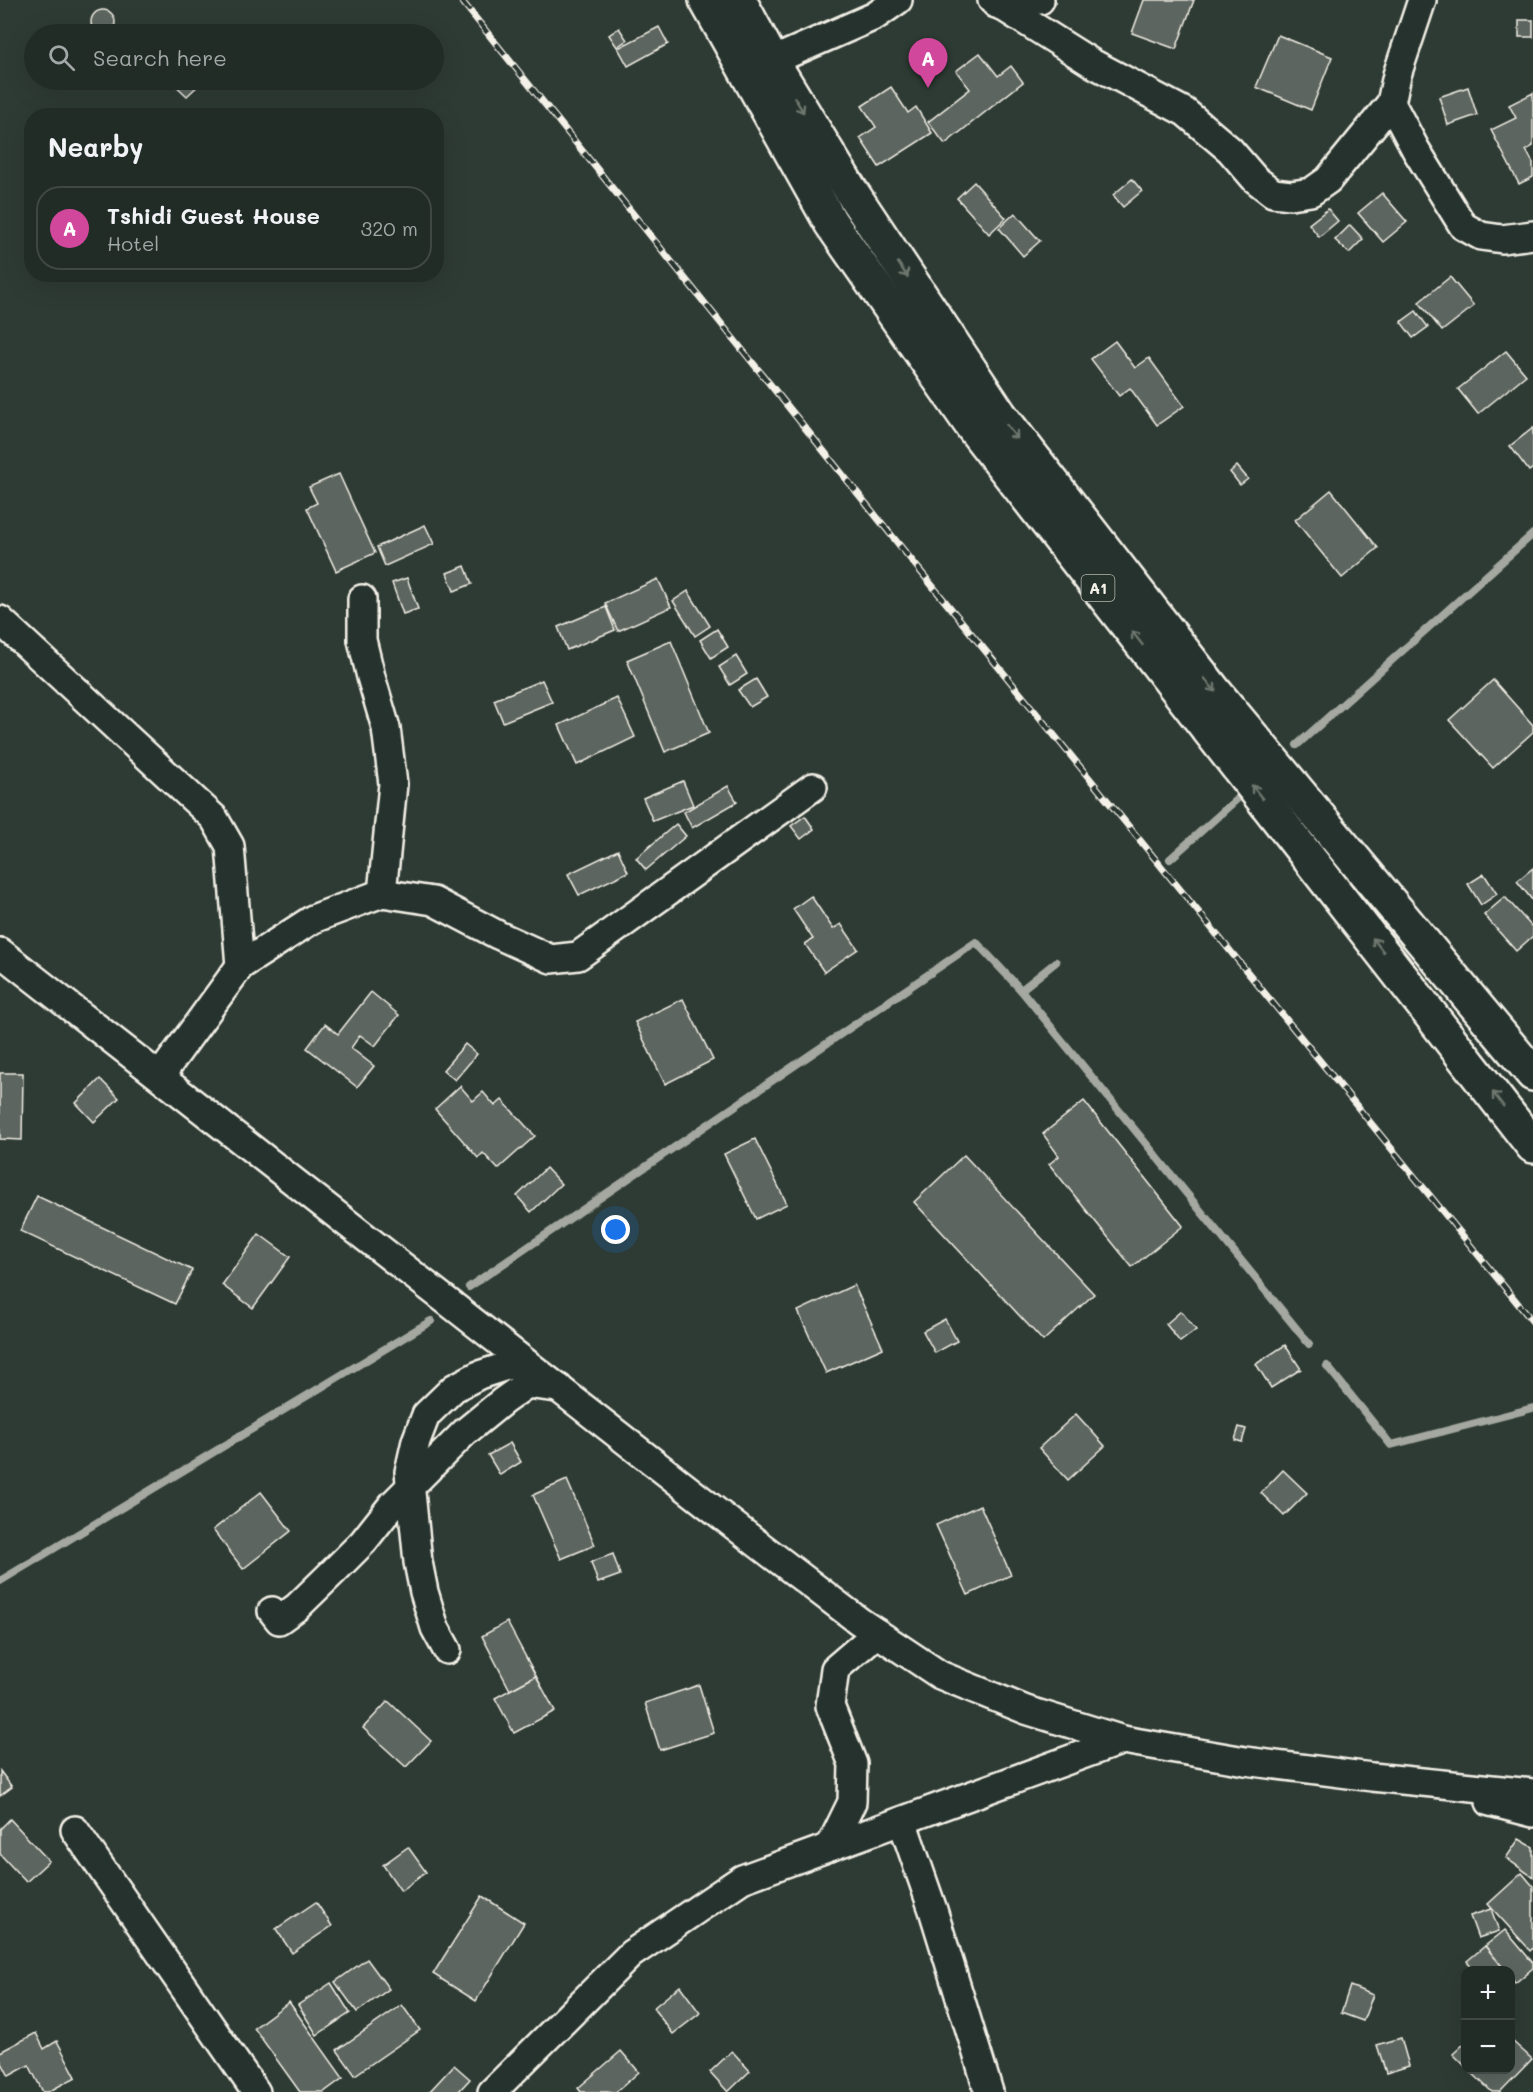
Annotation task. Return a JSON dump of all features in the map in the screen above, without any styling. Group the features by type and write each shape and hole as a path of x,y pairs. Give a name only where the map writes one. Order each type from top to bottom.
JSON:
{"highway":[{"name":"A1","path":"706,0 831,223 972,426 1533,1146"},
{"name":"A1","path":"739,0 772,61 851,191 1000,416 1215,692 1533,1074"}],"street":[{"path":"772,61 875,16 898,0"},
{"path":"994,2 1040,0"},
{"path":"994,2 1092,63 1185,112 1230,150 1255,179 1273,193 1292,195 1311,192 1328,180 1391,103 1397,75 1422,0"},
{"path":"1391,103 1416,150 1462,226 1481,236 1502,238 1533,235"},
{"path":"362,599 362,640 386,728 393,784 382,893"},
{"path":"0,620 214,818 230,846 240,966"},
{"path":"160,1076 240,966 313,919 382,893 433,900 505,939 551,959 578,956 813,787"},
{"path":"0,952 758,1544 877,1633 940,1675 1026,1710 1123,1740 1245,1761 1372,1777 1533,1793"},
{"path":"447,1650 435,1628 424,1592 414,1527 409,1472 426,1416 454,1388 479,1375 510,1365 550,1381"},
{"path":"272,1611 279,1620 297,1607 363,1542 393,1504 465,1432 527,1384 550,1381"},
{"path":"830,1846 852,1802 852,1764 830,1706 835,1669 877,1633"},
{"path":"492,2092 631,1954 742,1879 1123,1740"},
{"path":"1372,1777 1494,1802 1533,1813"},
{"path":"902,1821 933,1910 989,2092"},
{"path":"75,1830 256,2092"}],"building":[{"path":"1144,0 1194,0 1176,49 1132,33"},
{"path":"98,11 108,11 114,17 115,24 91,24 94,13"},
{"path":"1519,20 1533,20 1533,37 1519,37"},
{"path":"659,27 668,44 628,66 618,48"},
{"path":"619,28 627,40 617,47 609,35"},
{"path":"1278,35 1332,57 1311,110 1256,87"},
{"path":"980,53 998,76 1011,66 1023,82 945,144 928,122 970,89 956,71"},
{"path":"891,87 908,113 916,107 932,133 879,167 860,138 876,127 862,106"},
{"path":"1468,87 1477,115 1448,125 1439,97"},
{"path":"181,90 193,90 187,96"},
{"path":"1533,93 1533,146 1526,150 1533,163 1533,177 1519,184 1491,130 1516,118 1509,105"},
{"path":"1132,179 1142,191 1123,207 1113,195"},
{"path":"974,182 1006,218 989,234 957,198"},
{"path":"1382,193 1407,222 1383,242 1358,213"},
{"path":"1328,209 1338,221 1319,237 1309,224"},
{"path":"1015,213 1040,241 1023,256 999,228"},
{"path":"1350,225 1363,239 1349,253 1335,240"},
{"path":"1450,277 1474,306 1442,331 1419,302"},
{"path":"1416,311 1428,327 1413,338 1401,322"},
{"path":"1115,341 1135,368 1149,358 1184,406 1157,425 1130,388 1119,396 1091,359"},
{"path":"1506,351 1526,375 1478,414 1458,389"},
{"path":"1533,428 1533,468 1529,471 1510,446"},
{"path":"1237,466 1248,479 1240,485 1230,472"},
{"path":"339,474 375,553 336,571 307,508 317,503 309,487"},
{"path":"1331,490 1378,548 1342,578 1295,520"},
{"path":"425,525 434,544 385,566 377,547"},
{"path":"465,566 472,584 454,591 447,573"},
{"path":"407,578 418,609 403,614 392,583"},
{"path":"658,579 671,607 618,631 605,603"},
{"path":"688,591 710,626 695,636 673,601"},
{"path":"606,607 615,630 567,650 558,627"},
{"path":"717,629 728,647 711,658 700,640"},
{"path":"671,641 709,733 665,752 627,660"},
{"path":"736,656 747,674 730,685 719,667"},
{"path":"756,679 767,697 750,707 738,690"},
{"path":"542,680 552,702 503,722 494,700"},
{"path":"1493,680 1533,725 1533,732 1493,768 1449,720"},
{"path":"617,698 635,737 577,765 559,725"},
{"path":"683,781 693,805 653,821 643,798"},
{"path":"728,786 737,802 692,828 684,812"},
{"path":"805,816 814,829 801,839 791,826"},
{"path":"676,824 686,836 646,870 636,858"},
{"path":"618,850 628,872 579,895 568,874"},
{"path":"1533,868 1533,901 1517,881"},
{"path":"1484,874 1497,894 1481,905 1468,884"},
{"path":"811,896 833,929 841,924 858,949 824,972 805,944 813,939 793,909"},
{"path":"1505,897 1533,928 1533,936 1516,951 1484,915"},
{"path":"371,992 399,1015 375,1046 360,1035 351,1048 374,1066 357,1087 307,1048 325,1024 338,1034"},
{"path":"683,999 713,1060 665,1084 635,1022"},
{"path":"465,1044 477,1054 455,1080 443,1070"},
{"path":"0,1073 23,1073 22,1140 0,1139"},
{"path":"100,1079 119,1098 94,1122 76,1103"},
{"path":"460,1086 473,1101 483,1092 495,1106 502,1100 535,1136 498,1169 483,1153 478,1158 435,1109"},
{"path":"1084,1101 1183,1226 1132,1267 1049,1164 1059,1156 1043,1134"},
{"path":"755,1139 787,1204 756,1219 724,1154"},
{"path":"964,1155 1094,1294 1043,1341 914,1202"},
{"path":"546,1168 561,1184 531,1212 517,1196"},
{"path":"37,1196 192,1270 175,1304 20,1231"},
{"path":"259,1234 290,1257 253,1308 222,1285"},
{"path":"854,1285 883,1348 826,1373 798,1311"},
{"path":"1181,1311 1196,1330 1180,1342 1166,1324"},
{"path":"945,1319 957,1341 935,1353 923,1331"},
{"path":"1285,1345 1301,1369 1271,1388 1256,1364"},
{"path":"1076,1414 1105,1446 1068,1480 1039,1448"},
{"path":"1239,1427 1246,1429 1242,1442 1235,1440"},
{"path":"510,1443 521,1462 500,1475 488,1455"},
{"path":"1283,1470 1307,1493 1284,1516 1261,1493"},
{"path":"567,1480 595,1545 561,1559 533,1495"},
{"path":"261,1492 291,1531 243,1569 213,1530"},
{"path":"980,1505 1011,1575 968,1595 936,1525"},
{"path":"613,1554 620,1575 598,1583 591,1562"},
{"path":"507,1622 536,1676 510,1690 482,1636"},
{"path":"536,1676 555,1711 514,1733 495,1698"},
{"path":"699,1685 714,1733 660,1750 645,1703"},
{"path":"388,1701 431,1741 406,1767 363,1728"},
{"path":"0,1771 12,1787 0,1796"},
{"path":"10,1819 49,1861 26,1882 0,1854 0,1829"},
{"path":"1519,1839 1533,1847 1533,1877 1506,1858"},
{"path":"408,1847 426,1872 401,1891 383,1865"},
{"path":"1522,1873 1533,1886 1533,1947 1530,1950 1488,1904"},
{"path":"482,1896 524,1923 476,2001 433,1974"},
{"path":"316,1902 332,1926 292,1953 276,1929"},
{"path":"1491,1909 1499,1931 1478,1938 1470,1916"},
{"path":"1505,1930 1533,1963 1533,1968 1515,1983 1515,1966 1502,1966 1485,1946"},
{"path":"1485,1946 1502,1966 1471,1966 1467,1961"},
{"path":"367,1959 389,1989 357,2012 335,1982"},
{"path":"331,1983 350,2013 317,2035 298,2005"},
{"path":"680,1986 700,2013 673,2034 653,2008"},
{"path":"1350,1986 1373,1995 1363,2021 1341,2013"},
{"path":"289,2002 343,2078 324,2092 300,2092 254,2028"},
{"path":"402,2005 420,2030 355,2075 337,2050"},
{"path":"36,2033 44,2049 57,2041 76,2077 48,2092 43,2092 29,2065 9,2076 0,2059 0,2052"},
{"path":"1401,2038 1409,2066 1386,2073 1377,2045"},
{"path":"1515,2044 1532,2059 1500,2092 1492,2092 1473,2074 1515,2074"},
{"path":"1461,2047 1461,2062 1453,2054"},
{"path":"621,2051 639,2072 616,2092 581,2092 578,2088"},
{"path":"732,2051 750,2071 728,2092 710,2072"},
{"path":"454,2065 470,2079 458,2092 429,2092"}],"waterway":[{"path":"1297,745 1533,534"},
{"path":"1170,859 1237,799"},
{"path":"469,1287 976,942 1021,990 1309,1344"},
{"path":"1021,990 1056,962"},
{"path":"0,1581 431,1321"},
{"path":"1327,1366 1391,1445 1533,1408"}],"railway":[{"path":"461,0 917,567 1533,1322"}],"place":[{"name":"Tshidi Guest House","path":"928,88"}]}
